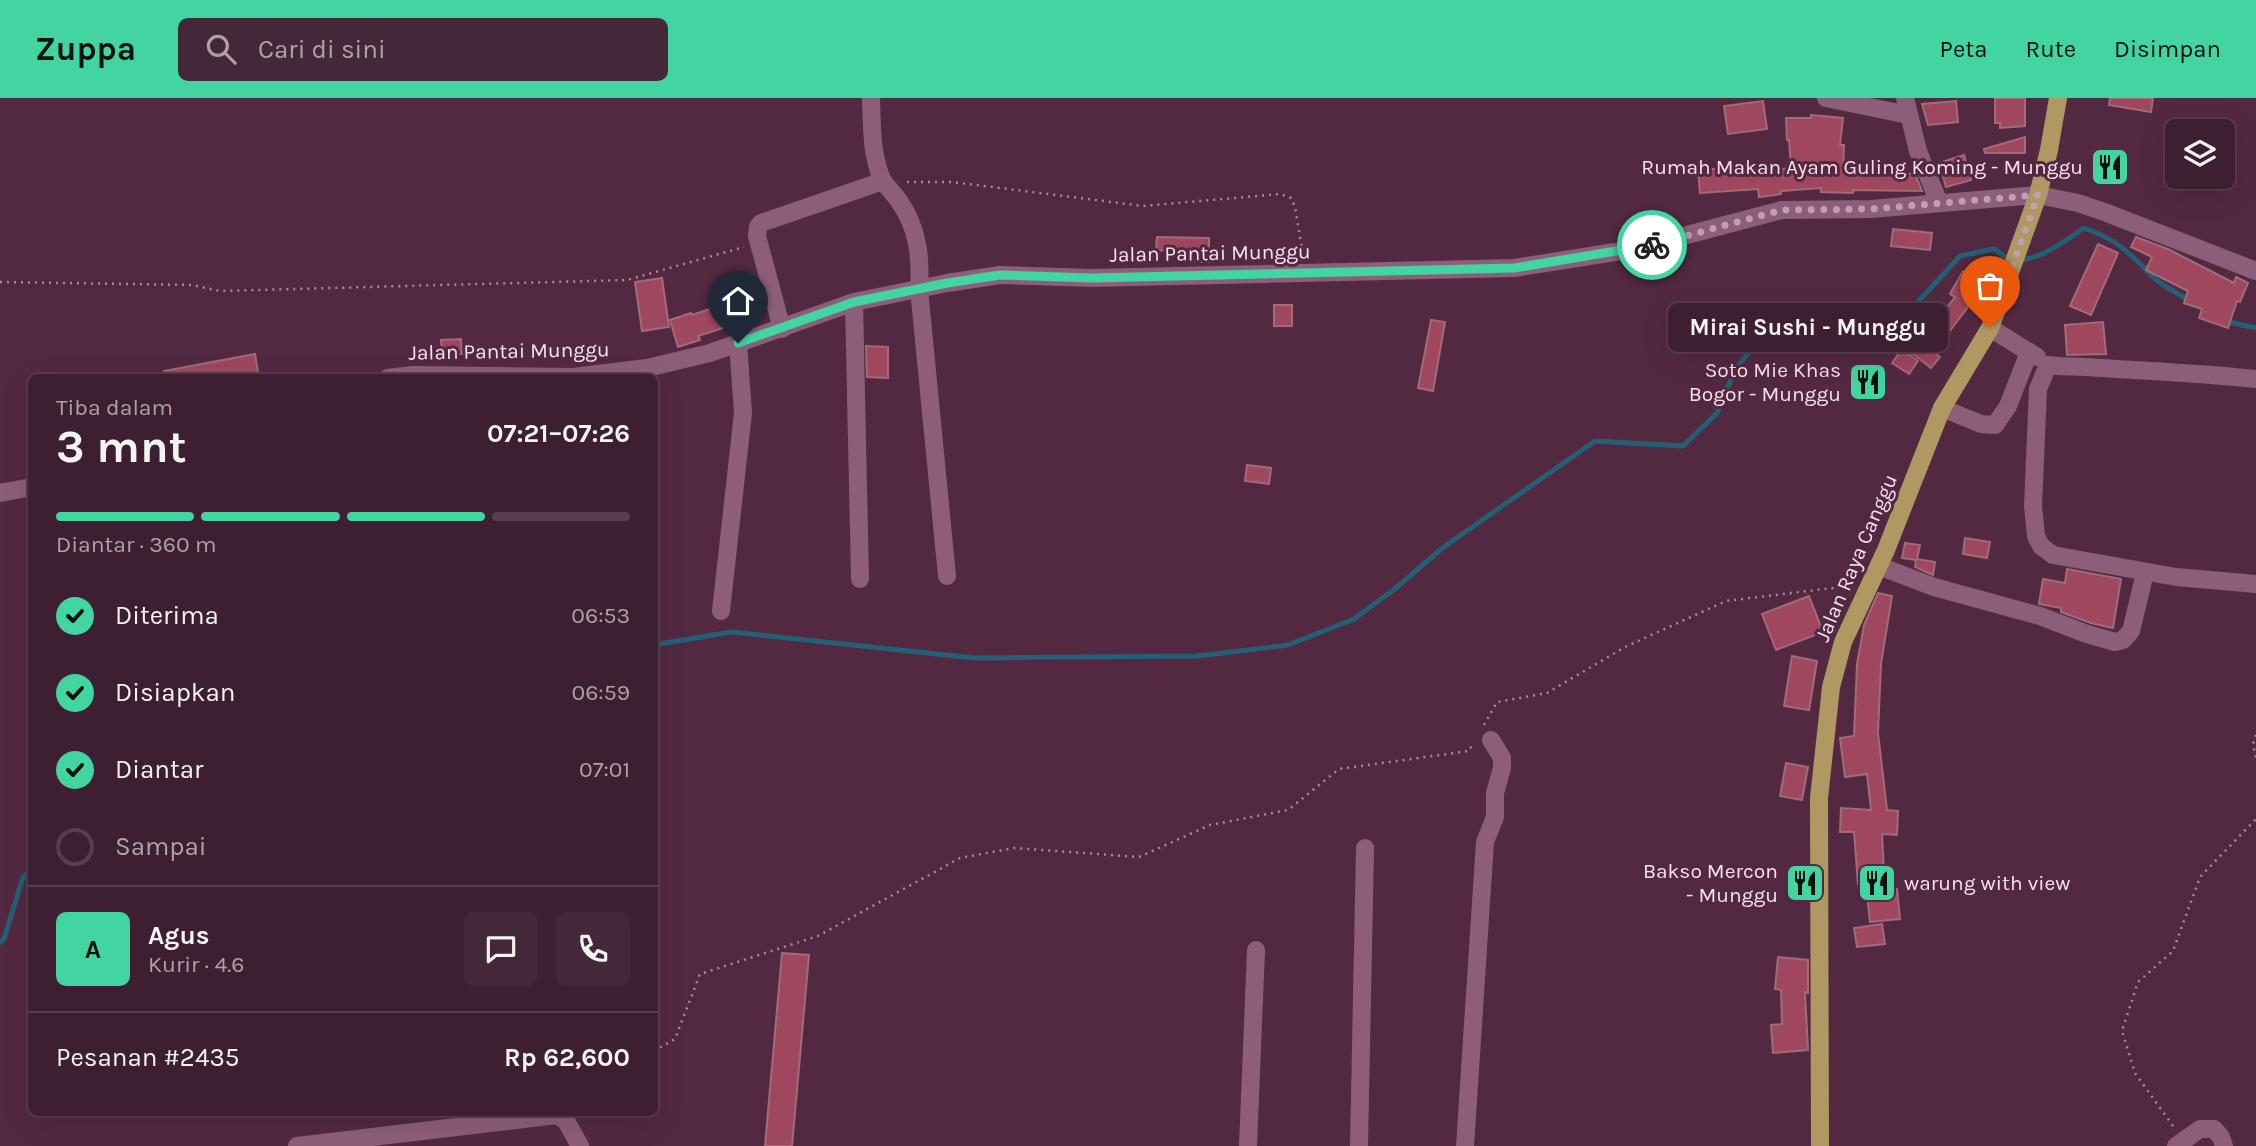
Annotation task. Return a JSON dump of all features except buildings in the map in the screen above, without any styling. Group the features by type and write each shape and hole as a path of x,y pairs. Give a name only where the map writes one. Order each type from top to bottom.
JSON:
{"main road":[{"name":"Jalan Raya Canggu","path":"1820,1146 1819,798 1831,687 1843,642 1879,566 1941,408 1990,328 2038,195 2049,150 2057,98"}],"street":[{"path":"871,98 873,140 883,181 914,227 920,263 919,289 947,576"},
{"path":"1826,98 1907,106 1918,151 1939,203"},
{"path":"782,329 759,243 758,227 761,223 883,181"},
{"name":"Jalan Pantai Munggu","path":"598,374 647,368 738,343 854,302 1000,275 1092,278 1514,268 1633,249 1782,210 1871,209 2038,195 2107,212 2256,271"},
{"path":"854,302 860,579"},
{"path":"1990,328 2048,365 2063,368 2201,373 2256,379"},
{"path":"721,611 743,413 738,343"},
{"path":"1941,408 1981,424 1995,425 2008,406 2029,352"},
{"path":"2048,365 2038,389 2035,459 2034,523 2041,546 2053,555 2145,573 2256,584"},
{"path":"0,493 28,488"},
{"path":"1879,566 1934,587 2040,616 2115,642 2127,637 2131,631 2145,573"},
{"path":"1465,1146 1485,842 1495,817 1495,793 1502,768 1502,758 1482,737"},
{"path":"1360,1146 1365,848"},
{"path":"1248,1146 1256,950"},
{"path":"297,1146 549,1116"},
{"path":"558,1116 566,1121 580,1146"},
{"path":"2180,1143 2200,1129 2214,1129 2224,1146"}],"path":[{"path":"883,181 952,182 1143,206 1280,194 1291,198 1295,208 1307,274"},
{"path":"0,282 192,285 220,292 626,280 759,243"},
{"path":"658,1049 675,1039 700,974 818,936 960,858 1014,848 1139,857 1210,825 1287,810 1339,769 1469,751 1482,737 1497,702 1547,693 1625,647 1726,601 1870,584"},
{"path":"2256,735 2253,744 2256,758"},
{"path":"2180,1143 2135,1073 2122,1031 2138,982 2173,951 2200,877 2256,819"}],"waterway":[{"path":"658,644 731,632 974,658 1197,656 1288,645 1354,619 1396,588 1441,549 1595,441 1683,446 1717,413 1736,368 1765,334 1799,306 1827,311 1882,333 1907,314 1960,256 1994,249 2008,258 2027,259 2048,251 2084,228 2114,242 2156,280 2190,301"},
{"path":"2225,321 2256,328"},
{"path":"0,942 4,939 23,877 28,873"}],"way so far":[{"path":"1652,245 1782,210 1871,209 2038,195 1990,328"}],"place":[{"name":"Rumah Makan Ayam Guling Koming - Munggu","path":"2110,167"},
{"name":"Mirai Sushi - Munggu","path":"1990,328"},
{"name":"Soto Mie Khas Bogor - Munggu","path":"1868,382"},
{"name":"Bakso Mercon - Munggu","path":"1805,883"},
{"name":"warung with view","path":"1877,883"}],"route":[{"path":"738,343 854,302 1000,275 1092,278 1514,268 1652,245"}]}
